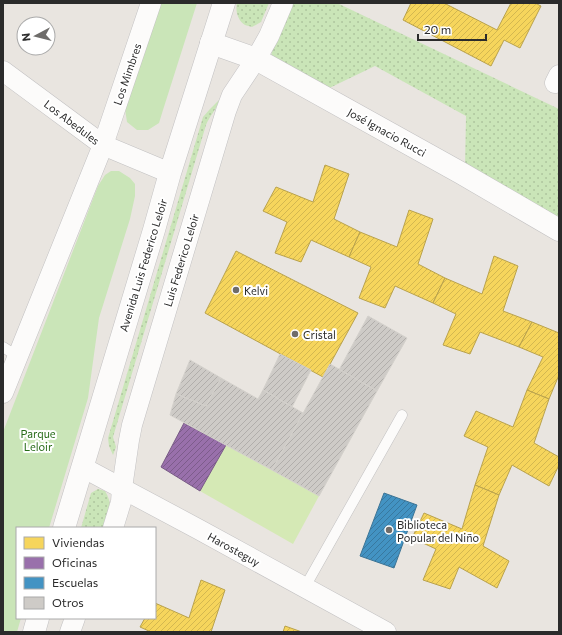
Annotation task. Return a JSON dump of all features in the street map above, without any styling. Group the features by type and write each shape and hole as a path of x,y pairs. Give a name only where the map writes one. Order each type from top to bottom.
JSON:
{"main road":[{"name":"Avenida Luis Federico Leloir","path":"64,527 170,173 224,3"},
{"name":"José Ignacio Rucci","path":"211,43 256,60 461,173 559,230"},
{"path":"34,632 38,619"}],"street":[{"name":"Los Mimbres","path":"103,145 151,3"},
{"name":"Luis Federico Leloir","path":"113,527 121,502 132,425 226,111 232,95 256,60 269,36 283,3"},
{"name":"Los Abedules","path":"3,70 103,145 170,173"},
{"path":"3,393 10,351 103,145"},
{"name":"Harosteguy","path":"82,467 386,632"},
{"path":"70,632 75,619"}],"lane":[{"path":"305,587 402,415"}],"green space":[{"path":"159,3 197,3 159,123 148,130 137,130 127,122 125,109"},
{"path":"237,3 269,3 261,22 252,27 245,25 239,18 236,9"},
{"path":"293,3 337,3 559,109 559,222 465,168 466,116 375,66 319,93 271,59 272,49"},
{"path":"219,100 206,125 113,437 116,447 113,455 109,446 108,438 203,117"},
{"name":"Parque Leloir","path":"111,171 119,171 130,178 135,184 135,196 130,219 99,318 88,398 49,527 16,527 16,619 21,619 17,632 3,632 3,432 98,186 105,175"},
{"path":"226,445 319,496 293,544 200,491"},
{"path":"98,489 105,491 108,496 110,510 104,527 81,527 91,493"}],"building: Viviendas":[{"path":"411,3 444,3 497,30 511,3 535,3 541,6 520,48 504,40 491,66 403,20"},
{"path":"325,165 349,174 334,219 360,232 349,257 311,240 301,262 275,253 287,222 263,211 276,187 313,202"},
{"path":"409,210 433,219 418,264 445,278 433,303 395,286 385,308 359,298 371,267 349,257 360,232 397,247"},
{"name":"Cristal","path":"236,251 358,313 323,377 205,313"},
{"path":"494,256 518,266 503,311 532,322 519,347 480,332 470,354 443,345 456,314 433,303 445,278 482,294"},
{"path":"532,322 559,333 559,375 549,399 527,390 543,357 519,347"},
{"path":"527,390 549,399 534,443 559,457 559,465 549,486 512,465 499,495 475,485 488,447 464,436 476,411 513,427"},
{"path":"475,485 499,495 483,546 509,561 497,588 459,567 450,589 423,580 436,549 412,538 424,513 462,529"},
{"path":"201,580 225,590 211,632 151,632 140,627 144,619 156,619 156,603 189,618"},
{"path":"285,626 302,632 283,632"}],"building: Oficinas":[{"path":"184,423 226,445 200,491 161,467"}],"building: Escuelas":[{"name":"Biblioteca Popular del Niño","path":"384,493 417,505 394,568 360,556"}],"building: Otros":[{"path":"368,316 407,338 377,391 339,370"},
{"path":"280,354 311,370 292,407 263,390"},
{"path":"190,360 221,378 206,406 176,394"},
{"path":"330,364 377,391 319,496 272,470"},
{"path":"221,378 258,399 263,390 303,413 272,470 170,415 176,394 206,406"}],"place":[{"name":"Kelvi","path":"236,290"},
{"name":"Cristal","path":"295,334"},
{"name":"Biblioteca Popular del Niño","path":"389,530"}]}
